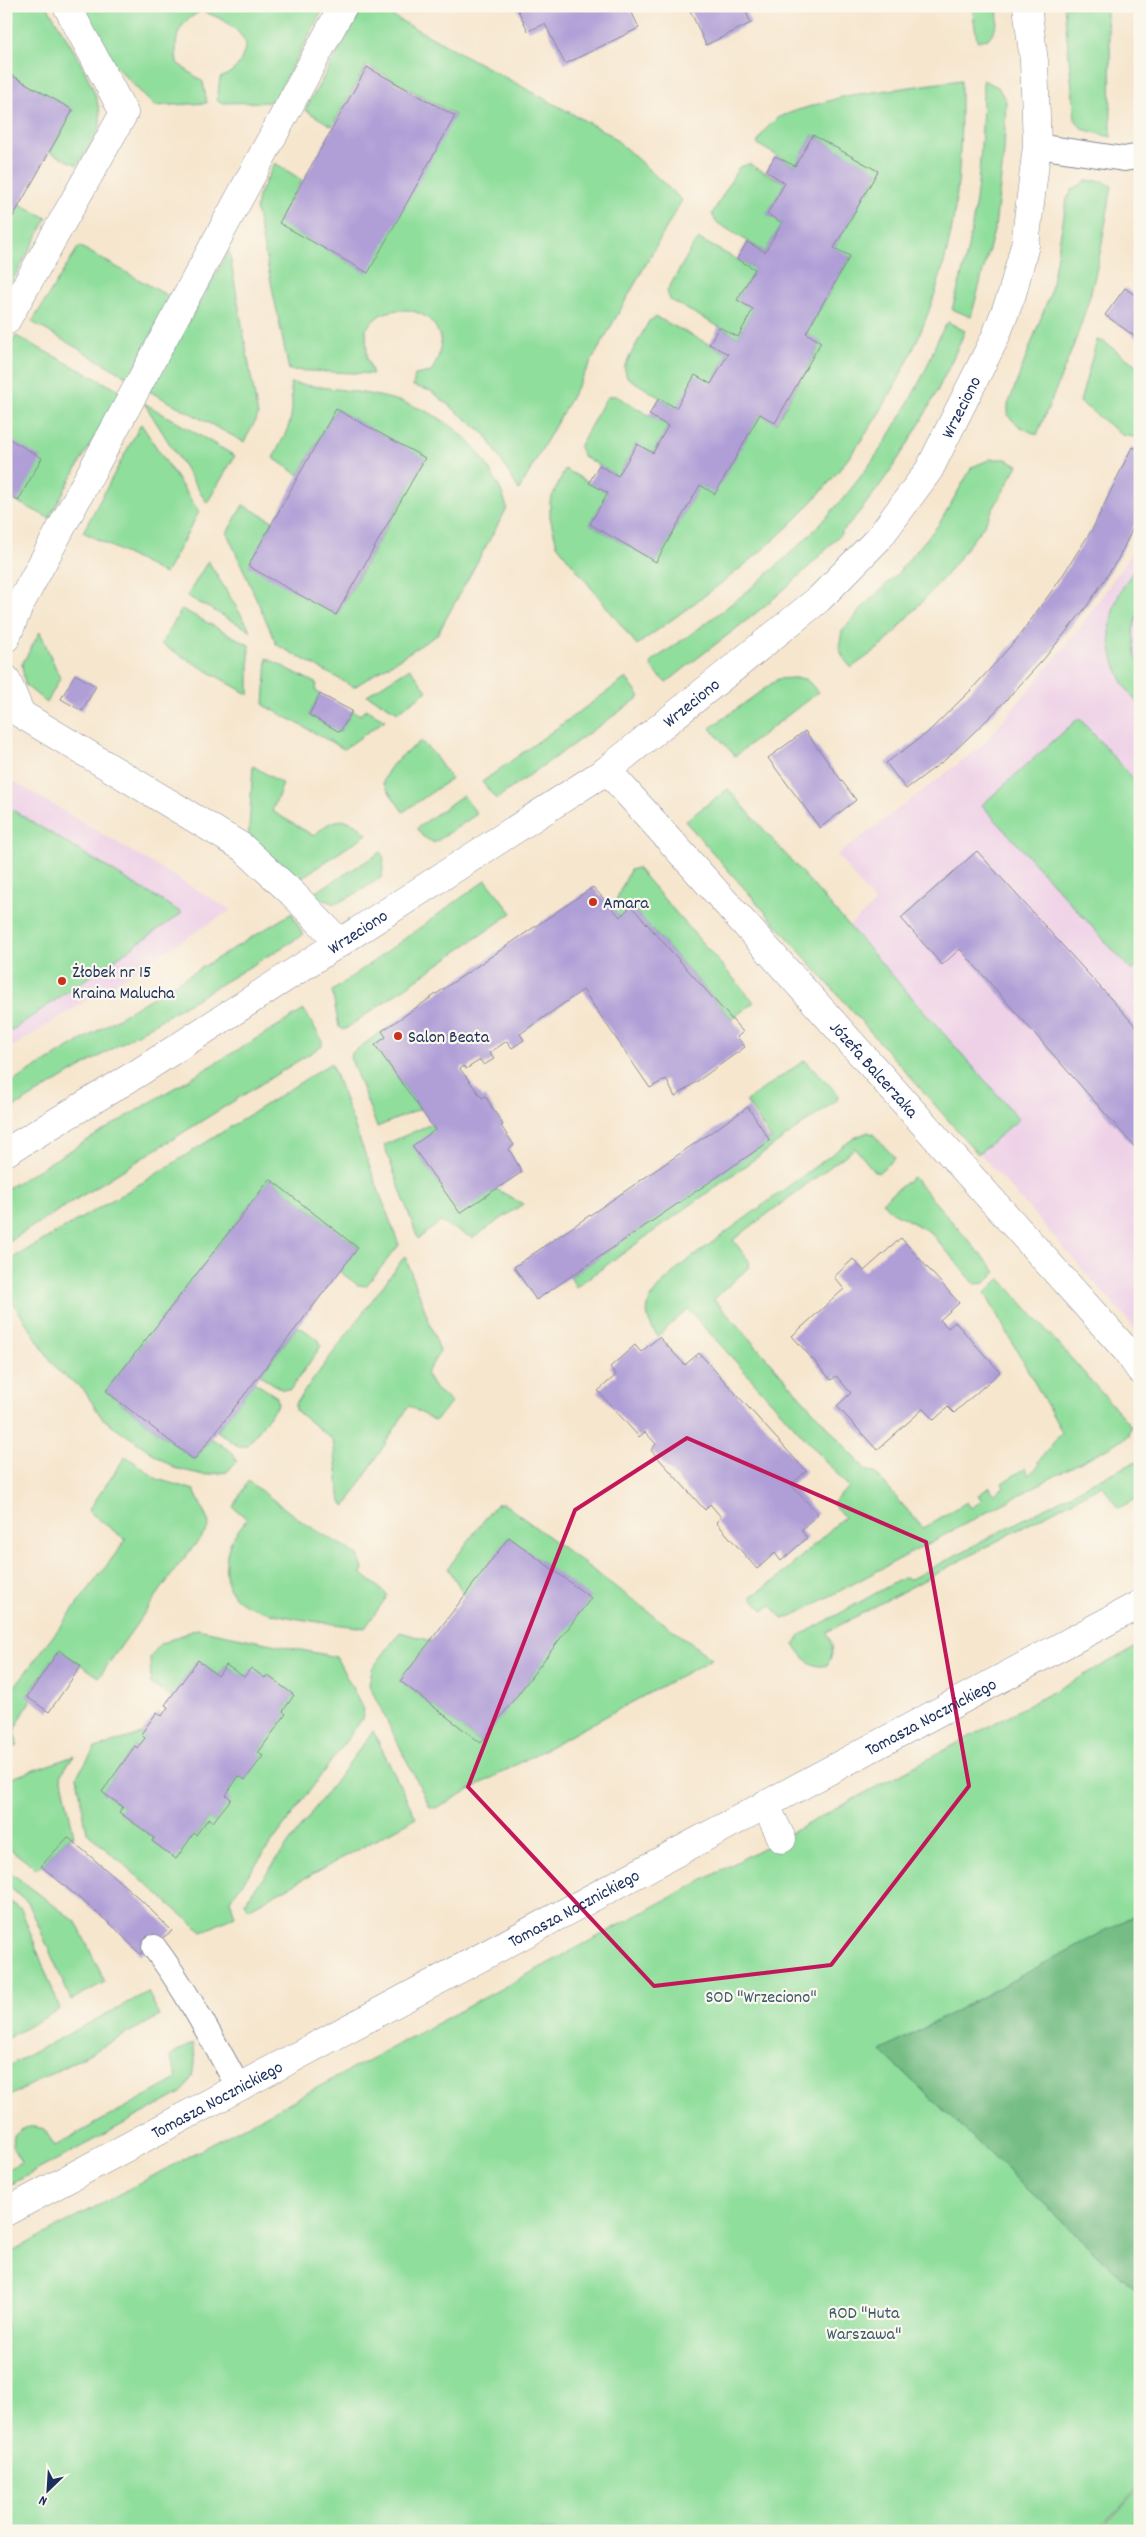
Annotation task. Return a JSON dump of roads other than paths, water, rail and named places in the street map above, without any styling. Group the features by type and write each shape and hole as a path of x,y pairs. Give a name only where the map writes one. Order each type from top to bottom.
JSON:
{"street":[{"path":"6,321 124,113 67,6"},
{"path":"6,638 24,598 343,6"},
{"name":"Wrzeciono","path":"6,1152 138,1072 607,770 819,599 879,538 929,470 995,338 1012,294 1025,245 1037,146 1034,61 1027,6"},
{"path":"6,679 14,710 242,846 292,893 340,943"},
{"name":"Józefa Balcerzaka","path":"607,770 1127,1352 1140,1370"},
{"name":"Tomasza Nocznickiego","path":"6,2212 1140,1604"},
{"path":"765,1804 782,1839"}],"lane":[{"path":"1037,146 1134,162"},
{"path":"154,1947 172,1971 198,2014 239,2088"}],"place":[{"name":"Amara","path":"593,902"},
{"name":"Żłobek nr 15 Kraina Malucha","path":"62,981"},
{"name":"Salon Beata","path":"398,1036"}],"park label":[{"name":"SOD \"Wrzeciono\"","path":"761,1996"},
{"name":"ROD \"Huta Warszawa\"","path":"864,2322"}]}
